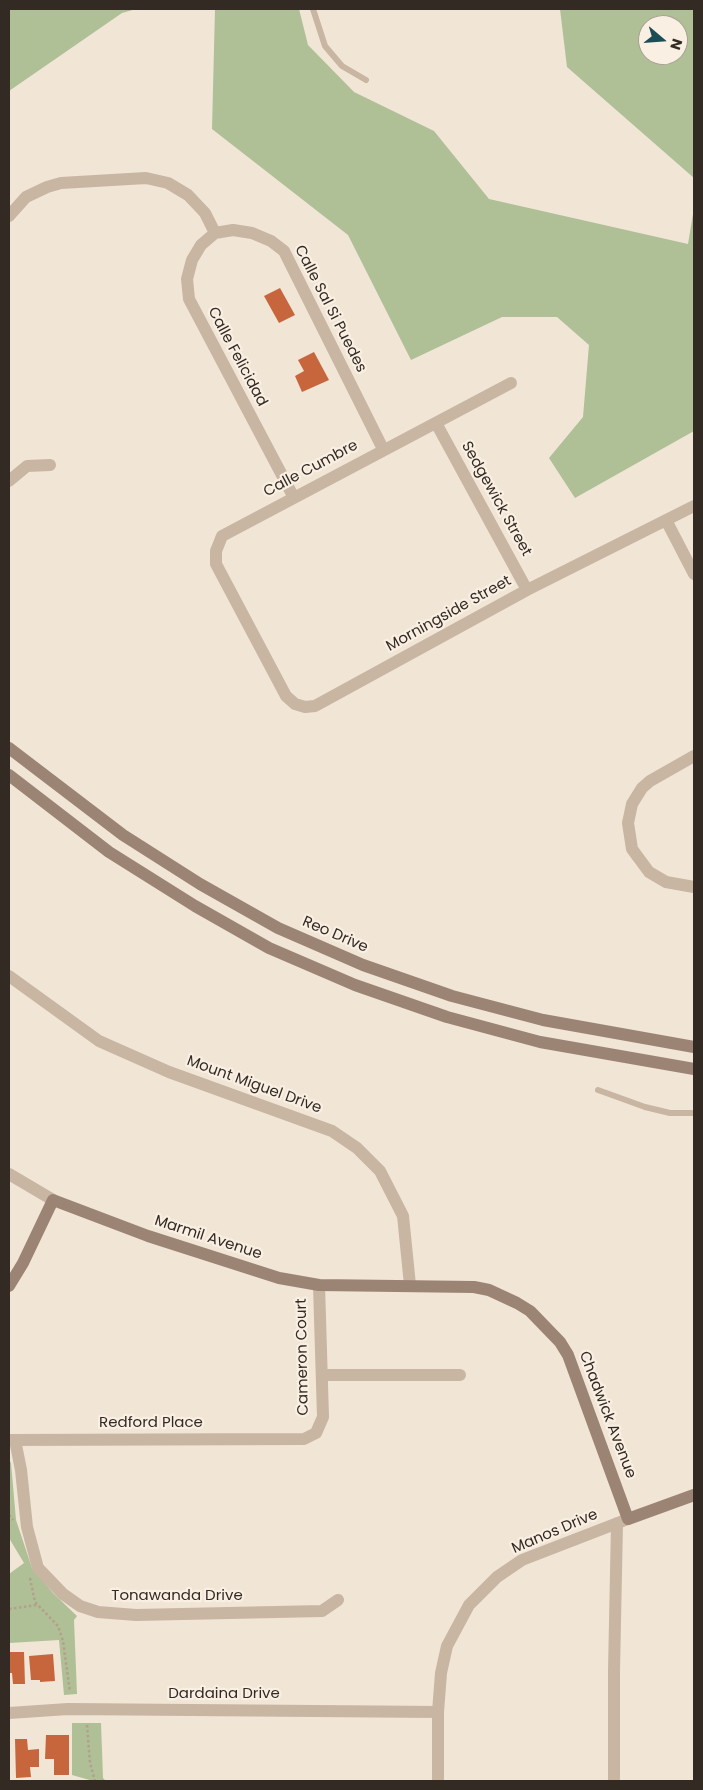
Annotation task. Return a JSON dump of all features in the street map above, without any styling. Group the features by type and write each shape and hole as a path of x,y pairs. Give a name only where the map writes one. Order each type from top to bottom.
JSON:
{"main road":[{"name":"Reo Drive","path":"9,748 123,835 200,884 278,928 363,965 452,996 543,1020 694,1047"},
{"path":"9,775 109,852 195,906 269,948 338,978 447,1017 522,1037 694,1069"},
{"path":"9,1286 23,1263 52,1200"},
{"name":"Marmil Avenue","path":"52,1200 143,1234 279,1278 319,1285 410,1285"},
{"name":"Chadwick Avenue","path":"410,1285 474,1287 489,1290 518,1302 551,1331 568,1355 623,1521"},
{"name":"Manos Drive","path":"623,1521 694,1495"}],"street":[{"path":"9,216 26,197 61,183 146,178 168,183 188,195 205,213 215,233"},
{"name":"Calle Sal Si Puedes","path":"215,233 233,230 252,233 271,240 284,251 384,449"},
{"name":"Calle Felicidad","path":"215,233 201,245 192,260 187,279 189,299 293,496"},
{"name":"Calle Cumbre","path":"253,632 216,564 218,545 222,536 293,496 436,423 511,382"},
{"name":"Sedgewick Street","path":"436,423 527,590"},
{"path":"9,481 27,466 50,465"},
{"name":"Morningside Street","path":"253,632 286,696 294,704 310,707 527,590 694,506"},
{"path":"666,520 694,574"},
{"path":"694,756 650,781 636,796 628,823 629,840 636,856 657,878 676,886 694,887"},
{"name":"Mount Miguel Drive","path":"9,976 100,1040 169,1072 332,1131 357,1148 380,1171 403,1216 410,1285"},
{"name":"Marmil Avenue","path":"9,1174 52,1200"},
{"name":"Cameron Court","path":"293,1440 304,1439 316,1432 323,1417 319,1285"},
{"path":"323,1375 460,1375"},
{"name":"Redford Place","path":"12,1440 293,1440"},
{"name":"Tonawanda Drive","path":"12,1440 21,1470 27,1527 38,1568 63,1594 80,1606 98,1612 136,1615 322,1610 338,1600"},
{"name":"Manos Drive","path":"438,1781 438,1712 441,1673 447,1646 469,1605 497,1577 522,1560 623,1521"},
{"name":"Chadwick Avenue","path":"614,1781 615,1576 623,1521"},
{"name":"Dardaina Drive","path":"9,1713 68,1709 438,1712"}],"lane":[{"path":"313,9 326,46 342,66 366,80"},
{"path":"598,1090 644,1107 670,1113 694,1113"}],"path":[{"path":"9,1515 15,1524"},
{"path":"29,1576 31,1589 37,1605 51,1618 60,1634 66,1657 70,1692"},
{"path":"9,1609 37,1605"},
{"path":"87,1725 90,1763 95,1781"}],"green space":[{"path":"9,9 136,9 122,13 9,91"},
{"path":"215,9 299,9 308,45 354,92 434,131 489,199 688,244 694,208 694,431 575,498 549,458 583,417 589,345 557,317 502,317 411,360 348,235 212,129"},
{"path":"560,9 694,9 694,178 567,67"},
{"path":"9,1460 11,1463 16,1520 32,1568 53,1593 77,1616 74,1620 77,1694 64,1695 59,1640 9,1643 9,1574 24,1563 9,1538"},
{"path":"72,1723 101,1723 103,1778 106,1781 93,1781 72,1775"}],"building":[{"path":"280,288 295,315 279,323 264,296"},
{"path":"314,352 329,380 302,392 295,376 304,371 298,360"},
{"path":"9,1652 24,1652 25,1684 13,1684 12,1673 9,1673"},
{"path":"53,1654 55,1681 40,1682 40,1680 31,1680 29,1656"},
{"path":"46,1735 69,1735 69,1775 54,1775 54,1759 45,1759"},
{"path":"15,1739 27,1739 28,1750 39,1749 39,1767 30,1767 31,1777 16,1778"}]}
